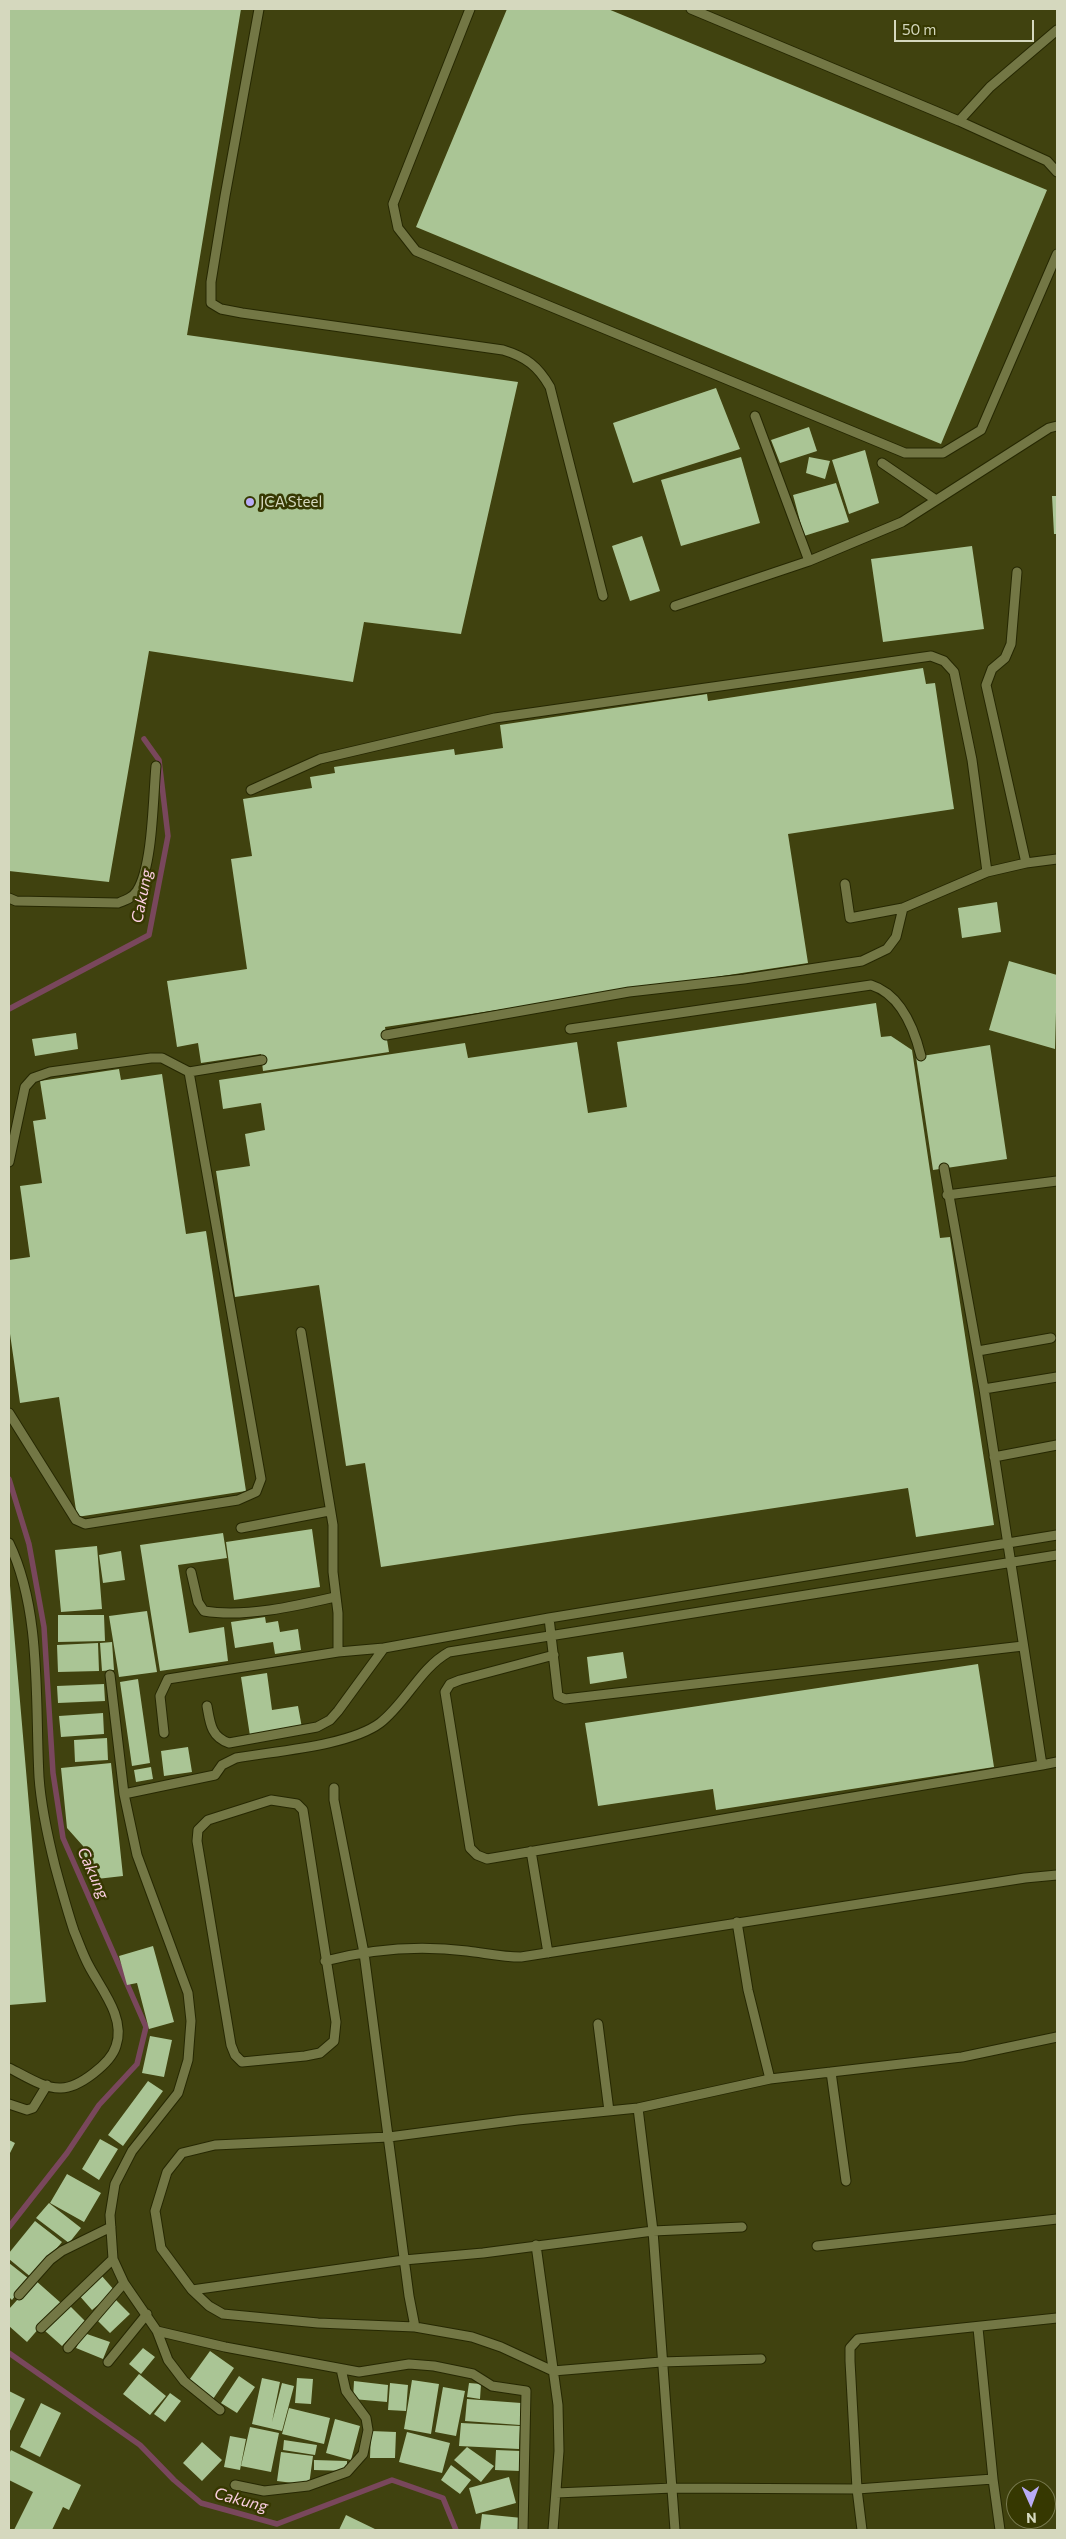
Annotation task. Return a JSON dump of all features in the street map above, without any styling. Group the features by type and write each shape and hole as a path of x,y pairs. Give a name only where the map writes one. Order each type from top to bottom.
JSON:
{"lane":[{"path":"259,9 224,196 209,300 221,309 235,312 503,350 519,355 531,362 550,387 603,596"},
{"path":"470,9 393,204 398,228 416,251 425,255 905,453 943,453 981,430 1057,254"},
{"path":"691,9 959,121 1047,161 1057,172"},
{"path":"959,121 990,87 1057,30"},
{"path":"755,416 809,561"},
{"path":"675,606 809,561 902,522 1049,428 1057,426"},
{"path":"882,463 936,500"},
{"path":"1017,572 1011,644 1005,658 992,669 986,685 1026,863"},
{"path":"251,790 320,759 494,718 931,656 944,661 954,672 972,760 987,872"},
{"path":"9,898 16,900 118,903 130,899 137,890 146,871 156,766"},
{"path":"846,884 850,918 903,908 987,872 1026,863 1057,859"},
{"path":"386,1035 629,992 744,979 862,960 887,948 896,937 903,908"},
{"path":"570,1029 871,985 883,989 895,1000 912,1028 922,1056"},
{"path":"9,1162 25,1087 33,1078 50,1072 72,1068 162,1058 189,1072 262,1060"},
{"path":"9,1413 76,1520 84,1524 97,1524 238,1500 256,1492 261,1479 189,1072"},
{"path":"944,1168 978,1351 1042,1765"},
{"path":"948,1195 1057,1181"},
{"path":"301,1332 329,1511 333,1525 335,1597 338,1612 338,1652"},
{"path":"978,1351 1051,1338"},
{"path":"984,1389 1057,1377"},
{"path":"994,1458 1057,1445"},
{"path":"241,1528 329,1511"},
{"path":"164,1733 160,1696 168,1679 338,1652 384,1648 549,1618 1057,1535"},
{"path":"9,1543 17,1561 30,1619 38,1690 39,1779 55,1864 74,1931 89,1966 111,2003 117,2023 116,2046 99,2070 73,2086 61,2089 47,2085 9,2068"},
{"path":"124,1794 215,1775 222,1765 236,1758 355,1738 380,1723 436,1659 449,1652 1057,1555"},
{"path":"191,1572 198,1602 204,1611 295,1606 335,1597"},
{"path":"549,1618 558,1696 565,1698 1023,1646"},
{"path":"207,1706 211,1729 218,1740 229,1743 317,1727 330,1720 338,1711 384,1648"},
{"path":"554,1655 460,1680 450,1684 446,1692 470,1848 477,1855 487,1858 531,1851 1057,1762"},
{"path":"110,1675 124,1794 140,1867 188,1993 191,2010 191,2037 185,2072 178,2093 132,2151 115,2184 111,2206 113,2259 124,2283 157,2331 168,2360 184,2381 220,2410"},
{"path":"334,1788 334,1800 364,1953 404,2260 415,2327"},
{"path":"271,1800 297,1804 303,1810 325,1961 336,2022 334,2041 320,2053 265,2062 242,2062 235,2056 231,2045 197,1841 198,1830 208,1820 271,1800"},
{"path":"531,1851 548,1953"},
{"path":"325,1961 408,1947 468,1951 492,1956 521,1958 737,1922 1025,1878 1057,1875"},
{"path":"737,1922 748,1990 770,2079"},
{"path":"598,2024 609,2111"},
{"path":"761,2359 662,2362 553,2371 501,2347 472,2337 415,2327 318,2323 223,2314 209,2306 192,2290 162,2248 155,2211 167,2172 182,2153 214,2145 389,2136 638,2108 770,2079 962,2057 1057,2037"},
{"path":"831,2072 846,2181"},
{"path":"9,2104 28,2110 33,2108 47,2085"},
{"path":"638,2108 653,2231 675,2530"},
{"path":"817,2246 1057,2219"},
{"path":"19,2295 50,2260 62,2251 111,2227"},
{"path":"192,2290 404,2260 653,2231 742,2227"},
{"path":"536,2245 558,2406 559,2452 552,2530"},
{"path":"41,2328 113,2259"},
{"path":"68,2348 124,2283"},
{"path":"108,2362 147,2314"},
{"path":"862,2530 857,2489 850,2348 858,2339 872,2336 978,2328 1057,2318"},
{"path":"978,2328 1000,2530"},
{"path":"157,2331 225,2348 359,2372 409,2364 434,2366 473,2374 492,2386 526,2391 523,2530"},
{"path":"235,2484 264,2491 308,2486 347,2472 364,2454 368,2430 366,2418 346,2392 341,2369"},
{"path":"556,2493 673,2488 857,2489 993,2479"}],"building":[{"name":"JCA Steel","path":"9,9 241,9 187,335 518,382 461,634 364,622 353,682 149,651 109,882 9,871"},
{"path":"507,9 608,9 1047,190 941,444 416,227"},
{"path":"716,388 740,449 633,483 613,423"},
{"path":"809,427 817,451 780,463 771,440"},
{"path":"865,450 879,503 849,514 832,460"},
{"path":"741,457 760,523 681,546 661,480"},
{"path":"809,457 830,461 825,479 806,473"},
{"path":"836,483 849,522 804,536 793,495"},
{"path":"1052,496 1057,496 1057,534 1054,534"},
{"path":"642,536 660,591 630,601 612,546"},
{"path":"972,546 984,629 883,642 871,559"},
{"path":"923,668 926,684 935,683 954,809 788,834 808,963 385,1027 389,1052 263,1071 261,1054 201,1063 198,1043 177,1047 167,981 247,969 231,859 252,856 243,799 312,788 310,777 335,773 334,767 454,749 455,755 503,748 500,725 707,694 708,701"},
{"path":"997,902 1001,932 962,938 958,908"},
{"path":"1009,961 1057,975 1055,1049 989,1030"},
{"path":"876,1003 881,1037 891,1036 912,1050 940,1238 950,1237 994,1525 916,1537 908,1488 381,1567 365,1463 346,1466 319,1285 235,1297 216,1171 250,1166 245,1134 265,1130 261,1103 223,1109 219,1080 465,1043 468,1058 577,1042 588,1113 627,1107 617,1042"},
{"path":"76,1033 78,1049 35,1056 32,1039"},
{"path":"990,1045 1007,1159 933,1170 916,1057"},
{"path":"119,1069 121,1080 162,1074 186,1234 206,1231 246,1491 77,1517 59,1397 20,1403 9,1327 9,1260 30,1257 20,1186 42,1183 33,1121 46,1119 40,1081"},
{"path":"312,1529 320,1587 234,1600 226,1542"},
{"path":"223,1533 227,1558 178,1565 189,1633 224,1627 228,1661 160,1671 140,1545"},
{"path":"97,1546 102,1609 61,1612 55,1550"},
{"path":"121,1551 125,1580 103,1583 99,1555"},
{"path":"9,1574 46,2002 9,2005"},
{"path":"147,1611 157,1672 119,1677 109,1616"},
{"path":"58,1615 104,1615 105,1641 58,1642"},
{"path":"265,1617 266,1623 278,1621 280,1632 298,1629 301,1650 275,1654 273,1642 235,1648 231,1622"},
{"path":"112,1642 114,1670 102,1671 100,1643"},
{"path":"98,1643 99,1671 58,1672 57,1645"},
{"path":"623,1652 627,1678 590,1684 587,1657"},
{"path":"978,1664 994,1767 716,1810 713,1789 598,1806 585,1723"},
{"path":"267,1673 272,1710 298,1706 302,1728 250,1736 241,1677"},
{"path":"138,1679 150,1763 132,1766 120,1682"},
{"path":"104,1684 105,1701 58,1703 57,1686"},
{"path":"103,1713 104,1734 61,1737 59,1716"},
{"path":"107,1738 108,1760 75,1762 74,1740"},
{"path":"188,1747 192,1772 164,1776 161,1751"},
{"path":"111,1763 123,1876 88,1880 83,1846 67,1828 61,1768"},
{"path":"151,1767 153,1779 136,1782 134,1770"},
{"path":"153,1946 174,2022 149,2029 137,1983 127,1985 119,1956"},
{"path":"150,2036 172,2040 164,2077 142,2073"},
{"path":"148,2081 163,2091 123,2146 108,2135"},
{"path":"100,2139 118,2149 99,2180 82,2169"},
{"path":"9,2140 15,2143 9,2155"},
{"path":"67,2174 101,2193 84,2222 50,2203"},
{"path":"49,2203 81,2228 69,2243 36,2218"},
{"path":"35,2221 62,2242 32,2278 9,2259 9,2253"},
{"path":"9,2263 28,2278 12,2300 9,2297"},
{"path":"101,2275 115,2291 92,2310 78,2294"},
{"path":"35,2280 61,2303 27,2342 9,2326 9,2309"},
{"path":"116,2300 130,2314 110,2333 96,2319"},
{"path":"68,2304 85,2321 62,2346 44,2330"},
{"path":"84,2333 110,2342 103,2359 76,2348"},
{"path":"143,2348 155,2357 141,2374 129,2364"},
{"path":"210,2351 234,2368 213,2399 187,2383"},
{"path":"139,2374 166,2396 150,2415 123,2394"},
{"path":"239,2376 255,2387 237,2413 221,2403"},
{"path":"262,2378 280,2382 272,2422 282,2383 294,2386 282,2431 252,2424"},
{"path":"297,2378 313,2379 311,2404 295,2403"},
{"path":"412,2380 439,2384 431,2434 404,2429"},
{"path":"354,2381 388,2385 387,2402 353,2399"},
{"path":"390,2383 408,2385 406,2411 388,2410"},
{"path":"469,2383 481,2384 480,2399 467,2397"},
{"path":"443,2387 465,2391 456,2436 435,2432"},
{"path":"9,2391 25,2399 9,2433"},
{"path":"170,2393 181,2401 165,2422 154,2414"},
{"path":"467,2399 521,2403 520,2425 465,2421"},
{"path":"41,2403 61,2413 40,2457 20,2447"},
{"path":"289,2408 330,2418 324,2444 282,2434"},
{"path":"335,2419 360,2426 351,2460 326,2453"},
{"path":"461,2423 520,2426 519,2449 459,2446"},
{"path":"250,2427 279,2433 271,2472 241,2466"},
{"path":"371,2431 396,2432 395,2458 370,2458"},
{"path":"407,2432 450,2443 442,2473 399,2462"},
{"path":"230,2436 246,2439 240,2470 224,2467"},
{"path":"284,2440 317,2445 315,2455 283,2450"},
{"path":"202,2442 222,2460 202,2481 183,2463"},
{"path":"467,2447 494,2466 481,2482 454,2460"},
{"path":"11,2450 81,2485 69,2510 63,2507 52,2530 14,2530 33,2492 9,2480 9,2454"},
{"path":"496,2450 521,2451 520,2471 495,2470"},
{"path":"281,2452 313,2456 309,2485 277,2481"},
{"path":"314,2460 347,2461 347,2471 314,2470"},
{"path":"451,2465 471,2480 460,2494 441,2480"},
{"path":"509,2477 516,2503 476,2514 469,2488"},
{"path":"482,2514 522,2518 521,2530 480,2530"},
{"path":"346,2515 377,2530 339,2530"}],"waterway":[{"name":"Cakung","path":"9,1009 149,935 168,836 159,760 144,739"},
{"name":"Cakung","path":"9,1479 29,1544 44,1627 53,1773 63,1838 146,2027 137,2064 99,2105 67,2153 9,2227"},
{"name":"Cakung","path":"9,2353 140,2445 174,2480 201,2503 277,2524 392,2480 443,2498 456,2530"}],"place":[{"name":"JCA Steel","path":"250,502"}]}
